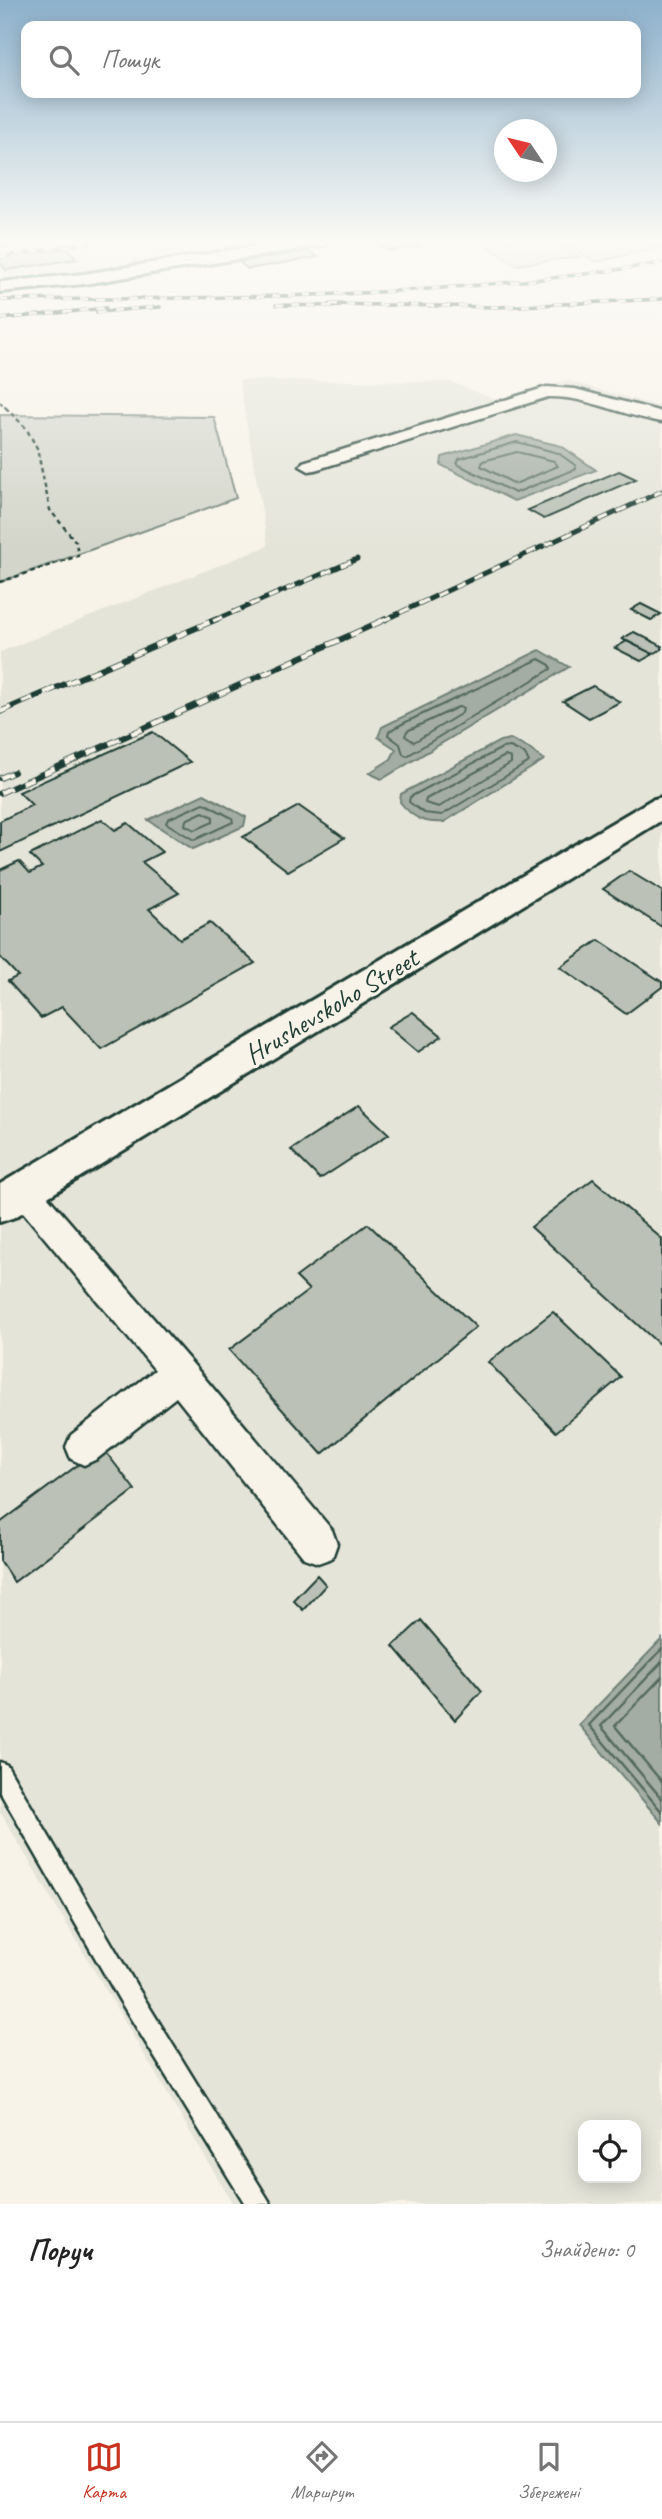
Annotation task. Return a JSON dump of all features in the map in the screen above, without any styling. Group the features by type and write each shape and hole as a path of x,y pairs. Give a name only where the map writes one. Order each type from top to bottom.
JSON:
{"main road":[{"name":"Hrushevskoho Street","path":"12,1198 662,807"}],"street":[{"path":"310,466 547,391 563,390 641,415 662,417"},
{"path":"12,1198 179,1373 318,1544"},
{"path":"84,1447 179,1373"}],"lane":[{"path":"0,1772 128,1993 259,2204"}],"path":[{"path":"0,402 26,428 37,448 50,510 76,542 78,555 0,582"}],"shaded area":[{"path":"239,380 451,382 500,401 566,380 662,407 662,2204 233,2204 0,1812 0,652 268,546"},
{"path":"0,415 214,417 236,498 0,582"}],"water":[{"path":"516,435 561,446 596,470 514,501 441,465 442,457"},
{"path":"540,650 569,667 382,779 369,773 391,759 396,749 378,737 382,727"},
{"path":"510,739 544,760 444,822 430,822 419,818 400,802 401,794 500,741"},
{"path":"204,794 246,817 244,826 193,849 148,820"},
{"path":"662,1639 662,1823 579,1725"}],"building":[{"path":"619,471 636,479 544,519 528,510"},
{"path":"641,604 661,614 651,620 631,610"},
{"path":"634,632 662,646 662,649 653,654 622,639"},
{"path":"627,641 653,654 641,661 615,648"},
{"path":"593,686 620,702 589,718 563,701"},
{"path":"153,732 190,762 0,852 0,821 32,805 19,792"},
{"path":"299,806 344,838 288,871 243,837"},
{"path":"102,819 115,830 128,823 162,852 142,862 179,893 149,909 180,939 210,923 255,963 101,1049 62,1007 41,1018 8,981 18,976 0,957 0,870 19,861 30,873 42,867 30,855"},
{"path":"629,871 662,891 662,927 603,889"},
{"path":"599,940 662,982 662,987 626,1014 560,967"},
{"path":"413,1012 442,1036 418,1052 388,1027"},
{"path":"359,1106 389,1134 320,1179 291,1150"},
{"path":"593,1179 662,1239 662,1347 531,1227"},
{"path":"368,1224 476,1327 322,1454 229,1350 309,1290 296,1277"},
{"path":"553,1312 621,1377 556,1432 488,1362"},
{"path":"102,1447 135,1490 14,1582 0,1561 0,1523"},
{"path":"317,1575 326,1585 303,1610 293,1600"},
{"path":"421,1620 482,1691 455,1720 393,1646"}],"railway":[{"path":"382,621 662,491"},
{"path":"213,621 357,559"},
{"path":"0,712 217,619"},
{"path":"0,793 386,619"},
{"path":"0,778 14,772"}]}
